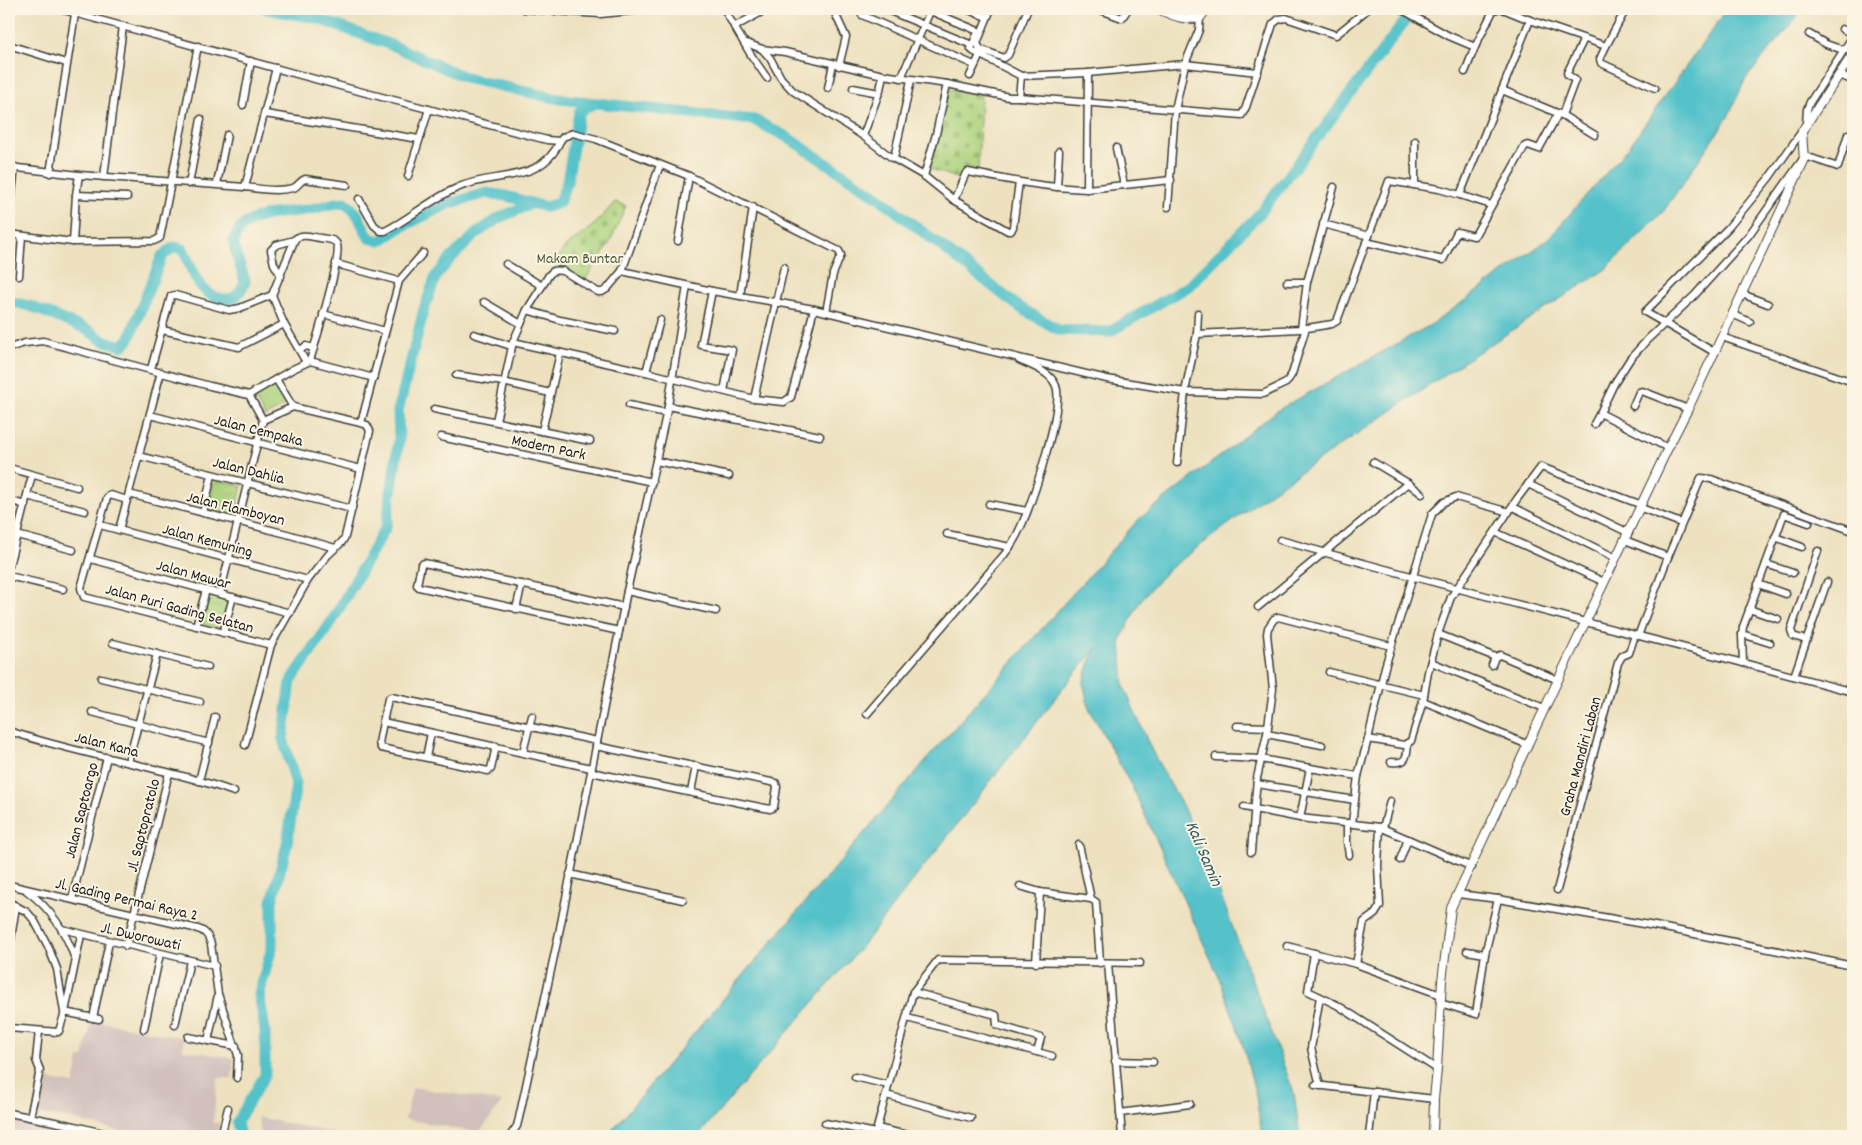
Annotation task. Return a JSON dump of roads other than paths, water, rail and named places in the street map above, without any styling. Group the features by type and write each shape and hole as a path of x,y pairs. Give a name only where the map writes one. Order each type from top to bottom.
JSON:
{"street":[{"path":"60,9 429,109 547,140 560,141"},
{"path":"524,9 600,14 652,9"},
{"path":"726,9 734,27 767,78"},
{"path":"734,27 767,9"},
{"path":"828,88 846,37 833,9"},
{"path":"863,9 862,15 974,65"},
{"path":"885,9 972,45"},
{"path":"901,78 929,9 978,30"},
{"path":"966,9 984,16"},
{"path":"987,9 971,50 1021,76 1088,73 1186,64 1258,72"},
{"path":"991,9 977,43 980,49 1004,58 1008,55 1028,9"},
{"path":"1098,9 1122,18 1128,9"},
{"path":"1157,9 1183,19 1200,18"},
{"path":"1168,207 1175,110 1186,64 1199,30 1200,18 1207,9"},
{"path":"744,42 762,49 785,52 883,75 947,84 989,93 1242,115 1273,24 1279,18 1286,18 1336,35 1368,9"},
{"path":"1401,9 1449,36 1475,47"},
{"path":"1464,72 1475,47 1494,11 1497,9"},
{"path":"1503,9 1606,46"},
{"path":"1508,9 1530,20"},
{"path":"1626,9 1606,46 1600,59 1601,63 1655,88"},
{"path":"50,173 75,14"},
{"path":"1460,195 1530,20"},
{"path":"104,177 123,26"},
{"path":"1433,1136 1441,999 1449,918 1458,894 1544,708 1796,179 1805,154 1803,142 1807,109 1853,35 1842,29"},
{"path":"1809,34 1826,44 1843,50 1853,46"},
{"path":"1323,224 1443,260 1455,233 1460,231 1474,236 1525,146 1528,145 1539,149 1560,114 1575,80 1568,73 1584,39"},
{"path":"9,44 66,63"},
{"path":"9,234 73,242 158,240 161,236 198,46"},
{"path":"762,49 770,58 780,78 793,92 924,176 954,200 1011,231 1019,182"},
{"path":"1714,352 1645,312 1728,228 1769,178 1853,54"},
{"path":"970,76 980,55"},
{"path":"243,105 251,61"},
{"path":"245,187 276,68"},
{"path":"1087,189 1088,73"},
{"path":"863,136 879,93 883,75"},
{"path":"1840,75 1853,81"},
{"path":"1018,97 1021,76"},
{"path":"894,158 911,80"},
{"path":"924,176 947,84"},
{"path":"853,88 879,93"},
{"path":"1502,90 1560,114 1595,135"},
{"path":"408,176 429,109"},
{"path":"265,114 419,138"},
{"path":"188,184 201,119"},
{"path":"9,120 9,132"},
{"path":"359,199 374,225 381,231 385,231 459,187 478,181 527,172 536,168 553,154 564,137 573,133 689,176 839,251 841,255 833,274 826,312"},
{"path":"1805,154 1838,167 1848,134"},
{"path":"217,184 227,135"},
{"path":"1415,141 1415,185"},
{"path":"1116,148 1124,185"},
{"path":"1057,187 1059,150"},
{"path":"1594,424 1627,362 1717,272 1750,235 1805,154"},
{"path":"496,421 512,344 527,310 542,286 552,271 558,270 567,273 598,292 602,292 622,271 660,165"},
{"path":"9,218 12,167 79,176 188,184 217,184 268,190 292,188 305,179 347,185"},
{"path":"954,200 968,172 1019,182 1087,189 1171,180"},
{"path":"73,242 79,176"},
{"path":"678,241 689,176"},
{"path":"1197,334 1303,329 1332,324 1336,321 1389,181 1439,189 1490,205"},
{"path":"622,271 712,291 814,309 1107,379 1185,392 1263,394 1286,383 1292,374 1303,329 1307,282 1334,187"},
{"path":"76,194 127,197"},
{"path":"740,296 753,207"},
{"path":"9,348 43,341 249,395 308,361 314,348 323,314 336,264 338,246 331,240 301,235 294,240 276,245 271,250 274,264 281,276"},
{"path":"20,276 22,236"},
{"path":"151,369 170,298 173,296 229,310 240,308 272,296 294,240"},
{"path":"360,423 399,282 424,253"},
{"path":"336,264 399,282"},
{"path":"506,264 542,286"},
{"path":"754,399 784,267"},
{"path":"1287,282 1307,282"},
{"path":"510,1136 517,1126 519,1118 627,591 674,378 687,286"},
{"path":"712,291 701,345 732,350 724,391"},
{"path":"1742,294 1768,304"},
{"path":"272,296 284,324 308,361 374,378"},
{"path":"484,302 521,324"},
{"path":"474,334 512,344 674,378 754,399 784,402 791,397 814,309"},
{"path":"527,310 560,320 615,331"},
{"path":"1177,463 1185,392 1197,334 1198,313"},
{"path":"323,314 385,331"},
{"path":"1732,314 1750,322"},
{"path":"646,372 660,320"},
{"path":"162,330 239,347 284,324"},
{"path":"1722,337 1853,382"},
{"path":"300,350 306,346 314,348"},
{"path":"542,430 560,353"},
{"path":"867,714 1010,547 1027,511 1041,470 1054,421 1058,395 1057,387 1048,375 1007,354"},
{"path":"119,530 161,372"},
{"path":"456,375 504,382 550,393"},
{"path":"276,379 293,407"},
{"path":"1634,406 1639,392 1642,391 1688,409"},
{"path":"220,594 264,420 249,395"},
{"path":"629,405 820,436"},
{"path":"245,745 271,645 308,580 335,548 340,546 345,537 370,431 367,425 293,407 264,420"},
{"path":"434,409 590,441"},
{"path":"1600,413 1668,448"},
{"name":"Jalan Cempaka","path":"150,415 362,469"},
{"name":"Modern Park","path":"441,437 652,482"},
{"name":"Jalan Dahlia","path":"139,456 352,509"},
{"path":"656,461 729,476"},
{"path":"1373,462 1408,483 1422,494"},
{"path":"1368,738 1404,745 1411,741 1424,698 1438,634 1446,611 1457,588 1541,467 1681,523"},
{"path":"9,468 77,487"},
{"path":"9,566 32,475"},
{"path":"203,513 212,475"},
{"name":"Graha Mandiri Laban","path":"1557,890 1618,663 1622,656 1627,656 1629,653 1701,478 1705,477 1853,531"},
{"path":"1258,607 1322,552 1377,510 1408,483"},
{"path":"1528,484 1668,557"},
{"path":"27,496 85,511"},
{"name":"Jalan Flamboyan","path":"100,525 108,496 128,497 203,513 335,548"},
{"path":"1349,855 1347,842 1358,776 1391,646 1432,515 1444,502 1456,497 1511,509 1616,558"},
{"path":"9,500 25,505"},
{"path":"989,504 1027,511"},
{"path":"1743,664 1742,634 1784,514 1809,523"},
{"path":"91,559 100,525"},
{"name":"Jalan Kemuning","path":"100,525 308,580"},
{"path":"1495,532 1604,582"},
{"path":"947,534 1010,547"},
{"path":"17,535 73,550"},
{"path":"1775,538 1802,547"},
{"path":"1280,540 1412,577 1853,692"},
{"path":"1806,640 1793,636 1791,630 1818,552"},
{"name":"Jalan Mawar","path":"91,559 290,612"},
{"name":"Jalan Puri Gading Selatan","path":"91,559 82,588 84,597 271,645"},
{"path":"619,631 419,587 421,565 424,563 624,607"},
{"path":"1766,564 1793,573"},
{"path":"9,576 63,589"},
{"path":"1794,676 1827,582"},
{"path":"516,609 522,584"},
{"path":"1758,584 1786,594"},
{"path":"196,626 206,590"},
{"path":"627,591 716,611"},
{"path":"223,633 233,597"},
{"path":"1750,609 1778,619"},
{"path":"1251,852 1257,784 1273,688 1267,634 1274,618 1278,617 1391,646"},
{"path":"1438,634 1495,657 1500,655 1558,680"},
{"path":"1742,634 1770,643"},
{"path":"113,644 208,667"},
{"path":"128,762 156,654"},
{"path":"1492,665 1495,657"},
{"path":"1431,662 1544,708"},
{"path":"1329,672 1424,698 1528,745"},
{"path":"101,678 200,702"},
{"path":"383,722 431,733 496,746 523,752 591,770 691,792 770,809 774,807 776,783 391,697 388,699 383,722 379,743 381,748 490,770 496,746"},
{"path":"92,712 210,743"},
{"path":"523,752 532,716"},
{"path":"199,781 215,717"},
{"path":"1237,726 1267,731 1322,745"},
{"name":"Jalan Kana","path":"9,731 234,792"},
{"path":"426,757 431,733"},
{"path":"1391,762 1404,760 1407,756 1408,743"},
{"path":"1216,756 1261,759 1358,776"},
{"name":"Jalan Saptoargo","path":"72,899 107,757"},
{"path":"691,792 696,766"},
{"path":"1300,818 1310,768"},
{"name":"Jl. Saptopratolo","path":"126,946 169,773"},
{"path":"1257,784 1355,800"},
{"path":"1356,964 1364,922 1375,914 1380,906 1378,866 1382,827 1390,801"},
{"path":"1244,807 1300,818 1382,827 1472,867"},
{"path":"1400,860 1408,839"},
{"path":"1079,845 1091,899"},
{"path":"570,874 683,900"},
{"name":"Jl. Gading Permai Raya 2","path":"9,885 200,929 211,944 218,994"},
{"path":"1020,886 1040,892 1091,899 1096,902 1100,963"},
{"path":"24,888 43,904 62,929 76,960"},
{"path":"1036,963 1040,892"},
{"path":"1458,894 1655,926 1853,966"},
{"path":"1287,946 1356,964 1476,1014 1485,954 1498,899"},
{"path":"9,902 27,912 34,920 48,946 57,969 65,1012"},
{"path":"9,951 16,906"},
{"name":"Jl. Dworowati","path":"62,929 109,942 215,966"},
{"path":"9,1028 58,1032 65,1012 81,935"},
{"path":"65,1012 96,1019 109,942"},
{"path":"1467,951 1485,954"},
{"path":"1308,991 1314,952"},
{"path":"144,1029 160,954"},
{"path":"876,1133 913,992 938,960 1036,963 1140,963"},
{"path":"175,1025 190,961"},
{"path":"1108,963 1122,1136"},
{"path":"1300,990 1308,991 1344,1009 1438,1069"},
{"path":"913,992 996,1015 997,1025 1041,1038 1037,1052"},
{"path":"208,1041 218,994"},
{"path":"218,994 238,1055 236,1078"},
{"path":"1320,997 1311,1048 1317,1085 1434,1099"},
{"path":"907,1018 1052,1056"},
{"path":"30,1117 40,1070 36,1060 39,1031"},
{"path":"188,1037 236,1046"},
{"path":"1115,1061 1153,1062"},
{"path":"855,1077 888,1084"},
{"path":"1369,1136 1374,1091"},
{"path":"886,1095 971,1118"},
{"path":"1120,1113 1190,1104"},
{"path":"222,1136 228,1108"},
{"path":"9,1112 116,1136"},
{"path":"824,1124 876,1133 911,1136"}],"water":[{"path":"1727,9 1803,9 1745,80 1728,117 1663,212 1606,269 1468,359 1271,492 1168,570 1141,600 1121,639 1124,687 1152,751 1183,807 1211,869 1294,1093 1300,1136 1262,1136 1256,1097 1246,1056 1218,975 1133,789 1089,708 1083,683 1090,662 1098,647 1075,673 862,946 698,1136 607,1136 932,753 1138,520 1278,410 1434,323 1547,240 1628,148"}],"waterway":[{"path":"266,9 316,18 394,46 469,79 559,99 754,120 785,136 878,197 1019,307 1059,330 1109,332 1189,286 1261,212 1414,9"},
{"path":"9,301 30,306 88,330 102,340 122,346 129,339 162,256 174,247 183,249 193,273 207,292 214,297 223,299 231,299 237,295 245,282 234,241 238,231 246,224 266,215 345,202 357,214 369,238 380,241 403,226 448,204 486,193 506,196 546,207 559,203 567,182 579,112 593,104"},
{"path":"240,1136 237,1122 265,1075 265,1030 259,994 272,947 272,902 287,844 296,784 283,739 291,681 332,621 386,527 399,439 398,411 424,309 436,276 452,257 477,233 499,218 531,204"}],"park label":[{"name":"Makam Buntar","path":"580,257"}],"water label":[{"name":"Kali Samin","path":"1205,853"}]}
